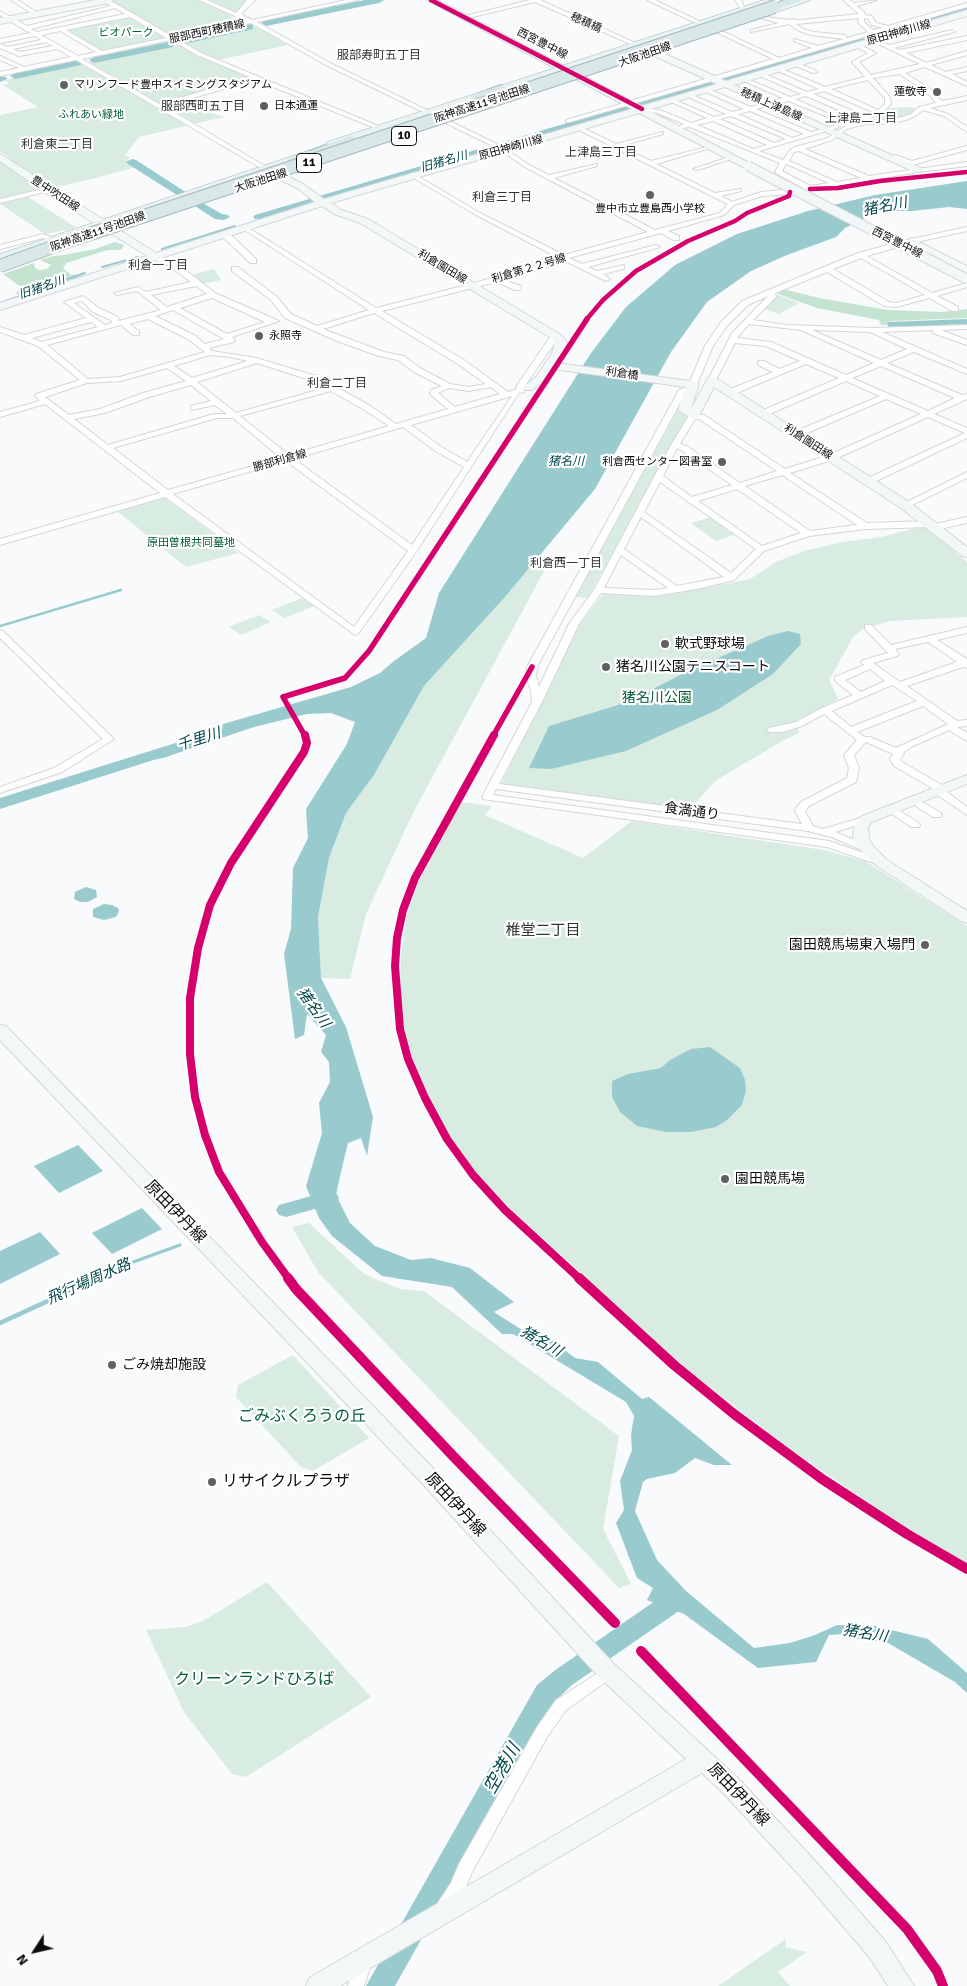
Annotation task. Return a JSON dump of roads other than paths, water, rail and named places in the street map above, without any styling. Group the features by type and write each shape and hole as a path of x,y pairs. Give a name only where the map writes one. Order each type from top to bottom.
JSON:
{"highway":[{"name":"阪神高速11号池田線","path":"0,260 775,3 795,0"},
{"name":"阪神高速11号池田線","path":"0,268 72,240 273,171 775,3"},
{"name":"11","path":"273,171 365,146 551,86"},
{"name":"11","path":"273,171 350,140 501,89"}],"main road":[{"name":"大阪池田線","path":"0,260 52,239 100,223 273,171 447,122 807,0"},
{"name":"大阪池田線","path":"0,268 112,230 273,171 379,128 744,10 775,3"},
{"name":"西宮豊中線","path":"751,165 967,274"},
{"name":"西宮豊中線","path":"751,165 967,279"},
{"path":"911,241 967,270"},
{"path":"895,245 967,284"}],"street":[{"path":"202,0 256,24 328,64 502,149 549,177 657,231 676,238"},
{"path":"237,15 252,0"},
{"path":"318,0 329,6"},
{"name":"服部西町穂積線","path":"0,74 176,42 355,0"},
{"name":"西宮豊中線","path":"432,0 631,103 644,112 682,129 751,165"},
{"path":"464,16 536,0"},
{"name":"穂積橋","path":"536,0 638,45"},
{"path":"650,0 702,24"},
{"path":"738,0 744,10"},
{"path":"846,0 862,13 861,22 873,36 900,52 965,82"},
{"path":"854,5 874,0"},
{"path":"9,6 16,2 36,14"},
{"path":"0,20 109,2 199,54 379,128"},
{"path":"568,121 778,64 817,48 853,42 862,35 873,36 886,28 967,5"},
{"path":"76,8 93,23"},
{"path":"26,28 76,8"},
{"path":"0,13 273,171"},
{"name":"原田神崎川線","path":"0,307 245,228 318,200 414,176 579,128 706,90 718,81 743,79 760,74 778,64 795,64 873,36 967,13"},
{"path":"0,41 130,15"},
{"path":"759,16 790,22 801,30 813,34 841,36 873,54 855,62 871,77 888,98 888,104 878,112 866,119 832,132 830,139 792,151 778,172 810,189"},
{"path":"752,31 790,22 863,17 870,17 874,24 886,28"},
{"path":"61,29 100,52"},
{"path":"716,30 828,90 878,112"},
{"path":"889,46 952,32"},
{"path":"900,52 967,38"},
{"path":"3,47 48,40"},
{"path":"796,40 817,48"},
{"name":"穂積上津島線","path":"638,45 918,170"},
{"path":"3,47 22,54 59,47"},
{"path":"790,192 764,186 728,159 687,138 682,129 692,124 828,90 871,77 900,72 967,53"},
{"path":"0,58 21,67"},
{"path":"795,64 815,72"},
{"path":"945,74 967,69"},
{"path":"900,72 928,90 941,104"},
{"path":"760,74 866,119"},
{"path":"160,105 255,78"},
{"path":"743,79 849,124"},
{"path":"706,90 808,134"},
{"path":"688,95 790,139"},
{"path":"752,151 808,134 832,132 866,122 888,122 904,119 923,108 967,98"},
{"path":"671,100 773,145"},
{"path":"923,108 946,115 967,130"},
{"path":"642,109 658,111 692,124 752,151 785,162 836,184"},
{"path":"579,128 732,204"},
{"path":"615,146 661,133"},
{"path":"651,163 706,148"},
{"path":"797,148 867,178"},
{"path":"890,158 896,156 912,163 967,148"},
{"name":"豊中吹田線","path":"0,158 47,190 155,257"},
{"path":"696,169 728,159"},
{"name":"利倉第２２号線","path":"318,328 353,316 474,286 552,264 563,258 722,214 732,204 764,186 790,192 867,178 967,164"},
{"path":"549,177 595,165"},
{"name":"利倉園田線","path":"273,171 300,186 338,212 364,221 557,337"},
{"path":"414,176 478,214 606,279"},
{"path":"0,201 47,190"},
{"path":"714,195 739,190"},
{"path":"245,228 461,362 492,385 518,391"},
{"path":"865,526 701,417 693,416 684,410 692,386 709,346 724,324 745,302 861,255 911,241 967,230"},
{"path":"225,234 253,262"},
{"path":"0,247 43,236 52,239"},
{"path":"583,266 656,247"},
{"path":"590,251 606,260"},
{"path":"861,255 955,309"},
{"path":"155,257 171,263 212,295 272,322"},
{"path":"935,266 967,258"},
{"path":"596,274 621,267"},
{"path":"235,269 274,299 288,316 366,349 401,358 448,386 469,390 492,385"},
{"path":"827,269 887,304 896,305 967,284"},
{"path":"496,279 518,288"},
{"path":"144,294 198,283"},
{"path":"493,786 537,702 574,624 598,590 736,333 765,300 783,286"},
{"path":"118,293 138,289 169,308 231,340 169,366 122,379 86,382 38,396 105,448 355,632 413,550 520,387 553,339 557,337 561,342 561,347 554,365"},
{"path":"41,344 150,316 212,295"},
{"path":"103,327 68,302 83,298 96,310 115,319 136,333"},
{"path":"150,316 191,337 207,350 283,367 333,388 468,466"},
{"path":"226,337 288,316"},
{"path":"21,339 92,320"},
{"path":"747,321 799,328 872,330 967,327"},
{"path":"799,328 964,397"},
{"path":"933,329 967,343"},
{"path":"0,330 21,339 41,344 86,382"},
{"path":"872,330 967,372"},
{"path":"733,340 768,344 967,431"},
{"path":"764,413 913,349"},
{"path":"67,418 102,411 256,360"},
{"path":"731,392 806,361"},
{"path":"761,363 779,372"},
{"name":"利倉橋","path":"554,365 692,386"},
{"name":"勝部利倉線","path":"0,542 518,391 540,379 554,365"},
{"path":"169,366 192,382 287,458 413,550"},
{"name":"利倉園田線","path":"712,380 905,505 967,553"},
{"path":"448,386 434,392 434,394 454,410"},
{"path":"537,702 536,691 531,677 532,667 682,392 692,386"},
{"path":"105,448 217,416 233,416 333,388"},
{"path":"797,434 886,396"},
{"path":"692,500 832,457 964,397"},
{"path":"0,415 45,402"},
{"path":"194,408 216,402"},
{"path":"869,481 967,435"},
{"path":"675,444 684,448 808,534"},
{"path":"905,505 967,475"},
{"path":"658,478 761,549"},
{"path":"639,512 731,578"},
{"path":"598,590 654,593 731,578 761,549 808,534 865,526 933,526 967,520"},
{"path":"619,549 675,589"},
{"path":"868,627 894,654 866,662 923,702 967,738"},
{"path":"889,648 967,630"},
{"path":"0,633 109,739 58,770 0,790"},
{"path":"930,639 966,663"},
{"path":"772,730 791,727 860,695 966,663"},
{"path":"860,695 838,679 870,666"},
{"path":"850,730 923,702"},
{"path":"825,710 863,740 867,739 897,752 953,725 967,723"},
{"path":"809,828 800,812 801,808 805,804 852,780 854,768 850,755 863,740"},
{"path":"897,752 899,754 895,759 898,764 939,790 967,812"},
{"path":"783,837 824,831 868,819 967,779"},
{"name":"食満通り","path":"882,864 867,849 854,842 824,831 809,828 493,786 487,797 829,844 858,853 882,864 967,918"},
{"path":"914,800 937,815"},
{"path":"892,808 915,825"},
{"path":"867,849 861,839 861,828 868,819"},
{"path":"952,908 967,901"},
{"name":"原田伊丹線","path":"0,1030 425,1473 607,1670 732,1787 809,1870 878,1950 902,1986"},
{"path":"440,1914 458,1887 465,1869 546,1726 561,1705 607,1670"},
{"path":"318,1986 704,1760"},
{"path":"356,1986 371,1955"}],"water":[{"name":"猪名川","path":"967,181 967,209 949,207 912,211 880,211 845,228 836,237 751,271 707,302 671,352 595,489 505,597 424,686 374,775 346,813 329,858 318,917 321,978 346,1027 373,1117 367,1156 361,1138 348,1143 340,1176 336,1195 350,1223 375,1246 411,1260 431,1258 470,1268 514,1302 494,1312 522,1330 539,1331 575,1358 598,1362 642,1399 649,1397 732,1465 714,1465 695,1458 675,1473 647,1479 643,1482 635,1511 657,1560 686,1591 754,1648 790,1643 837,1625 875,1626 928,1639 967,1673 967,1693 955,1682 888,1643 849,1637 844,1634 829,1635 816,1662 758,1668 684,1614 647,1600 653,1588 637,1578 616,1523 624,1510 620,1481 632,1450 631,1435 634,1416 626,1402 513,1334 502,1334 452,1287 382,1276 332,1236 319,1218 306,1186 322,1133 319,1103 330,1082 329,1062 321,1052 326,1035 307,1014 304,1035 295,1039 284,954 291,929 293,868 308,838 306,809 347,744 355,722 331,713 307,714 254,727 163,758 130,764 222,730 223,724 351,687 380,673 426,638 439,593 591,353 626,307 675,265 737,234 808,211 875,195"},
{"path":"967,319 967,324 923,326 888,327 887,322"},
{"path":"788,631 800,634 801,644 773,674 717,710 626,751 551,769 529,768 549,726 628,702 684,673 768,636"},
{"path":"86,887 96,890 97,897 88,902 80,902 74,899 75,892"},
{"path":"104,904 118,908 119,911 116,917 104,920 93,917 93,909"},
{"path":"710,1047 740,1068 745,1080 746,1091 742,1105 727,1120 716,1127 691,1132 666,1132 637,1126 620,1112 612,1097 612,1081 628,1074 661,1068 670,1060 691,1049"},
{"path":"78,1145 103,1171 59,1193 34,1166"},
{"path":"142,1208 162,1229 112,1254 92,1233"},
{"path":"40,1232 60,1254 0,1284 0,1251"}],"waterway":[{"path":"266,23 379,0"},
{"name":"旧猪名川","path":"901,27 967,8"},
{"path":"184,41 250,27"},
{"name":"旧猪名川","path":"643,103 860,39"},
{"path":"94,60 169,45"},
{"path":"15,76 77,63"},
{"name":"旧猪名川","path":"259,217 628,108"},
{"path":"132,162 181,193"},
{"path":"199,204 219,217 224,217"},
{"name":"旧猪名川","path":"162,249 235,226"},
{"name":"旧猪名川","path":"102,267 138,257"},
{"name":"旧猪名川","path":"0,303 85,273"},
{"path":"0,626 121,590"},
{"name":"千里川","path":"0,804 182,746"},
{"name":"飛行場周水路","path":"286,1210 329,1198"},
{"name":"飛行場周水路","path":"95,1279 125,1265 180,1245"},
{"name":"飛行場周水路","path":"0,1323 98,1278"},
{"name":"空港川","path":"380,1986 546,1693 563,1678 677,1599"}],"place":[{"name":"マリンフード豊中スイミングスタジアム","path":"64,85"},
{"name":"蓮敬寺","path":"937,92"},
{"name":"日本通運","path":"264,106"},
{"name":"豊中市立豊島西小学校","path":"650,195"},
{"name":"永照寺","path":"259,336"},
{"name":"利倉西センター図書室","path":"722,462"},
{"name":"軟式野球場","path":"665,644"},
{"name":"猪名川公園テニスコート","path":"606,667"},
{"name":"園田競馬場東入場門","path":"925,945"},
{"name":"園田競馬場","path":"725,1179"},
{"name":"ごみ焼却施設","path":"112,1365"},
{"name":"リサイクルプラザ","path":"212,1482"}],"district":[{"name":"服部寿町五丁目","path":"379,56"},
{"name":"服部西町五丁目","path":"203,107"},
{"name":"上津島二丁目","path":"861,119"},
{"name":"利倉東二丁目","path":"57,145"},
{"name":"上津島三丁目","path":"601,153"},
{"name":"利倉三丁目","path":"502,198"},
{"name":"利倉一丁目","path":"158,266"},
{"name":"利倉二丁目","path":"337,384"},
{"name":"利倉西一丁目","path":"566,564"},
{"name":"椎堂二丁目","path":"543,931"}],"park label":[{"name":"ビオパーク","path":"126,33"},
{"name":"ふれあい緑地","path":"91,115"},
{"name":"原田曽根共同墓地","path":"191,543"},
{"name":"猪名川公園","path":"657,698"},
{"name":"ごみぶくろうの丘","path":"302,1417"},
{"name":"クリーンランドひろば","path":"254,1680"}]}
